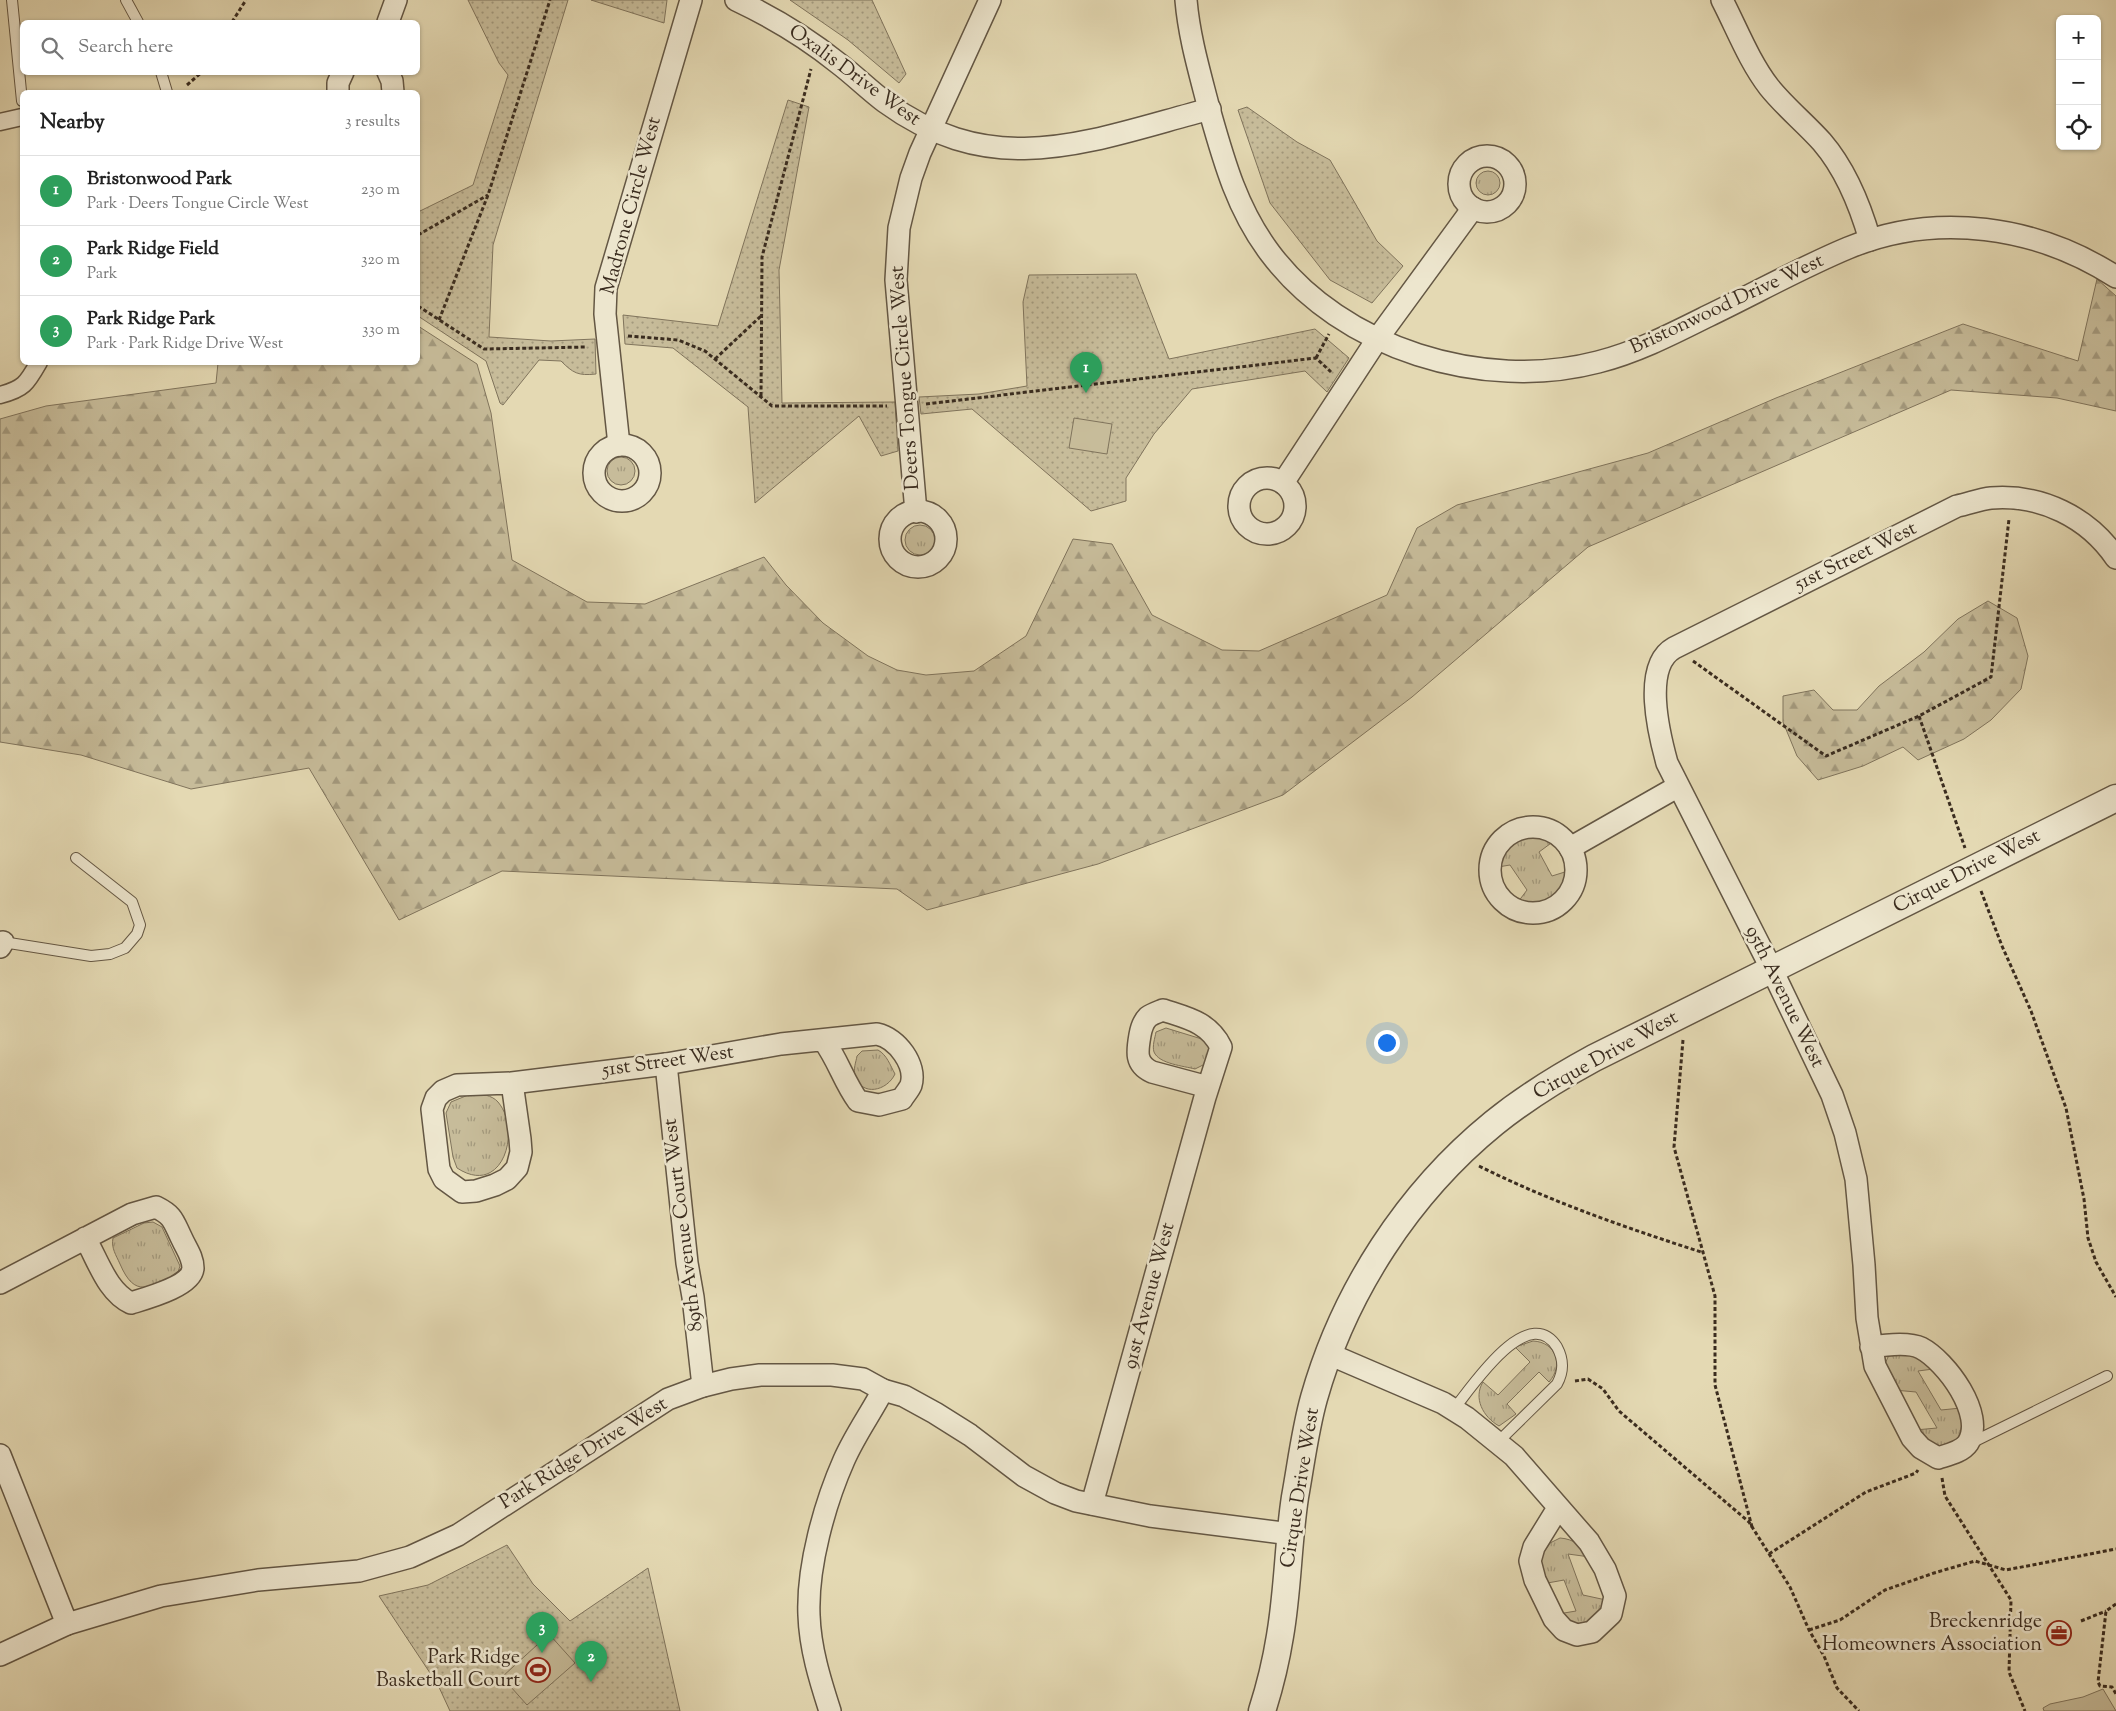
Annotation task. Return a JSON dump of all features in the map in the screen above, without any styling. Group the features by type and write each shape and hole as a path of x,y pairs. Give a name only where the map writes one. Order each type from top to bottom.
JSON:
{"street":[{"path":"389,20 396,0"},
{"name":"Madrone Circle West","path":"620,445 604,314 606,288 691,0"},
{"name":"Oxalis Drive West","path":"736,0 784,26 817,47 884,101 931,130 990,147 1030,150 1070,146 1210,109"},
{"name":"Deers Tongue Circle West","path":"916,512 896,280 896,254 901,220 911,178 990,0"},
{"name":"Bristonwood Drive West","path":"1186,0 1191,37 1228,175 1246,217 1271,255 1296,283 1338,316 1378,338 1431,358 1486,369 1541,370 1595,362 1647,346 1848,248 1870,240 1916,230 1988,229 2035,239 2058,246 2080,256 2116,277"},
{"path":"1722,0 1768,85 1788,109 1821,142 1846,178 1862,212 1870,240"},
{"path":"338,90 338,83 342,75"},
{"path":"389,75 393,90"},
{"path":"0,122 20,117"},
{"path":"1283,483 1378,338 1473,208"},
{"path":"0,395 15,391 28,382 37,365"},
{"name":"51st Street West","path":"1667,654 1957,506 1989,498 2033,500 2064,511 2092,530 2107,545 2116,558"},
{"name":"95th Avenue West","path":"1667,654 1654,679 1660,738 1667,763 1677,787 1772,970 1832,1095 1845,1133 1856,1179 1867,1318 1875,1366 1912,1438 1934,1456"},
{"path":"1570,848 1677,787"},
{"name":"Cirque Drive West","path":"1262,1711 1280,1636 1291,1534 1303,1449 1314,1399 1329,1354 1346,1313 1386,1243 1409,1210 1458,1156 1493,1124 1559,1077 1685,1012 2116,798"},
{"path":"1536,827 1549,830 1561,838 1570,848 1575,861 1576,876 1571,890 1562,901 1550,909 1536,913 1521,912 1508,905 1498,895 1491,882 1492,855 1499,843 1509,834 1522,828 1536,827"},
{"name":"51st Street West","path":"512,1083 521,1152 517,1168 507,1179 495,1185 476,1191 462,1192 444,1179 439,1170 432,1109 436,1098 443,1091 457,1085 512,1083 666,1064 781,1044 824,1041"},
{"name":"89th Avenue Court West","path":"666,1064 687,1264 693,1297 703,1386"},
{"name":"91st Avenue West","path":"1092,1504 1208,1087"},
{"path":"0,1283 86,1238 132,1214 156,1207 169,1214 192,1259 193,1270 186,1281 131,1303 122,1299 111,1286 86,1238"},
{"path":"1872,1346 1890,1344 1920,1347 1944,1365 1956,1383 1969,1409 1974,1428 1968,1444 1952,1454 1934,1456"},
{"path":"1329,1354 1454,1409 1514,1456 1589,1542 1605,1569 1615,1596 1611,1614 1592,1632 1577,1635 1564,1630 1554,1619 1534,1580 1530,1561 1534,1547 1558,1508"},
{"name":"Park Ridge Drive West","path":"0,1655 67,1624 161,1596 258,1580 359,1570 410,1557 458,1535 668,1399 703,1386 731,1379 760,1375 832,1374 863,1379 883,1390 904,1396 935,1413 970,1435 1024,1476 1055,1493 1076,1500 1150,1516 1291,1534"},
{"path":"830,1711 813,1654 808,1614 814,1560 823,1516 845,1459 883,1390"},
{"path":"0,1455 67,1624"}],"lane":[{"path":"12,0 21,90"},
{"path":"126,0 137,20"},
{"path":"162,75 166,90"},
{"path":"1,945 91,956 110,954 125,948 137,934 140,925 132,902 76,858"},
{"path":"1454,1409 1498,1354 1519,1338 1534,1333 1552,1340 1561,1355 1563,1372 1557,1384 1498,1442"},
{"path":"1968,1444 2107,1376"}],"path":[{"path":"233,20 246,0"},
{"path":"439,320 488,195 550,0"},
{"path":"761,397 762,258 817,47"},
{"path":"187,85 199,75"},
{"path":"420,234 488,195"},
{"path":"420,307 484,348 678,340 705,351 772,406 906,406 1316,358"},
{"path":"715,359 762,316"},
{"path":"1316,358 1338,316"},
{"path":"1316,358 1346,387"},
{"path":"1667,654 1826,756 1919,716 1991,677 2011,498"},
{"path":"1919,716 1972,870 2002,946 2031,1011 2066,1108 2084,1199 2088,1238 2096,1262 2116,1297"},
{"path":"1685,1012 1674,1147 1715,1296 1715,1385 1752,1527"},
{"path":"1458,1156 1520,1186 1650,1236 1704,1253"},
{"path":"1557,1384 1588,1379 1603,1389 1619,1411 1749,1522 1790,1587 1809,1630 1824,1656 1837,1688 1859,1711"},
{"path":"1770,1554 1866,1492 1916,1473 1934,1456 1945,1496 2011,1600 2010,1672 2025,1711"},
{"path":"1809,1630 1840,1620 1885,1590 1975,1561 2006,1570 2116,1549"},
{"path":"2081,1621 2106,1611 2116,1604"},
{"path":"2106,1611 2098,1682 2100,1686 2112,1687 2116,1694"}],"green space":[{"path":"468,0 568,0 493,245 489,337 551,341 595,339 596,374 576,373 561,361 539,360 503,405 500,403 486,361 420,317 420,211 473,185 508,75 499,63"},
{"path":"591,0 667,0 664,23"},
{"path":"790,0 872,0 906,74 899,83 848,40"},
{"path":"788,100 809,107 779,270 782,403 895,402 898,451 881,456 859,416 755,503 748,407 673,348 625,344 623,315 718,326"},
{"path":"1247,107 1297,142 1330,160 1377,241 1403,266 1372,303 1330,280 1270,203 1238,110"},
{"path":"1488,171 1496,175 1500,183 1496,191 1488,195 1480,191 1476,183 1480,175"},
{"path":"1136,274 1169,359 1315,329 1349,358 1327,392 1305,371 1192,389 1154,434 1126,478 1126,501 1091,511 972,409 921,414 919,397 979,394 1027,386 1023,302 1029,275"},
{"path":"2097,279 2116,296 2116,411 2057,398 1951,390 1588,547 1412,697 1283,795 1098,864 927,910 897,889 502,871 399,920 309,768 191,789 81,755 0,742 0,419 46,406 216,383 218,365 420,365 420,327 477,364 491,413 512,560 587,602 645,604 764,557 786,585 823,623 868,656 897,670 926,675 974,671 1026,636 1073,539 1112,544 1152,615 1222,650 1259,651 1387,595 1417,528 1457,505 1648,453 1776,398 1963,324 2078,361"},
{"path":"1074,418 1112,424 1107,454 1069,448"},
{"path":"621,457 631,461 635,471 631,481 621,485 611,481 607,471 611,461"},
{"path":"920,525 926,526 934,534 934,546 926,554 920,555 914,554 906,546 905,540 906,534 914,526"},
{"path":"1988,601 2017,618 2028,656 2021,689 1991,720 1964,739 1918,760 1903,747 1863,766 1818,780 1797,756 1783,722 1783,696 1814,690 1833,710 1857,710 1879,686 1924,652 1958,619"},
{"path":"1531,834 1543,836 1554,841 1539,852 1552,876 1568,871 1562,889 1551,900 1544,903 1528,904 1518,902 1527,890 1510,865 1498,867 1499,854 1507,844"},
{"path":"1166,1028 1205,1040 1209,1045 1210,1051 1207,1063 1195,1069 1166,1062 1157,1056 1153,1047 1156,1032"},
{"path":"878,1050 886,1057 895,1074 881,1088 869,1089 858,1083 854,1068 857,1056 862,1051"},
{"path":"473,1093 490,1096 498,1102 505,1114 508,1128 508,1143 504,1157 497,1168 486,1174 473,1175 457,1168 453,1157 446,1113 451,1102"},
{"path":"153,1222 162,1227 180,1266 177,1275 151,1286 137,1286 131,1282 120,1264 113,1248 113,1238 144,1223"},
{"path":"1533,1341 1541,1342 1552,1350 1557,1362 1554,1375 1549,1382 1539,1372 1507,1404 1516,1414 1499,1426 1488,1418 1481,1407 1479,1401 1480,1388 1483,1382 1498,1395 1530,1362 1515,1347"},
{"path":"1898,1350 1909,1351 1941,1368 1918,1371 1941,1410 1961,1408 1966,1418 1962,1439 1946,1445 1936,1446 1915,1430 1937,1428 1916,1392 1894,1390 1884,1366 1888,1357"},
{"path":"1560,1538 1577,1544 1590,1557 1568,1554 1583,1595 1606,1600 1598,1620 1572,1626 1558,1614 1576,1611 1564,1580 1542,1584 1539,1559 1550,1543"},
{"path":"507,1545 533,1584 570,1621 648,1568 680,1711 450,1711 438,1685 379,1596 428,1585"},
{"name":"Park Ridge Basketball Court","path":"549,1634 575,1663 527,1705 502,1677"},
{"path":"2103,1689 2116,1711 2044,1711 2043,1708 2050,1704 2083,1697"}],"place":[{"name":"Bristonwood Park","path":"1086,393"},
{"name":"Breckenridge Homeowners Association","path":"2059,1633"},
{"name":"Park Ridge Park","path":"542,1653"},
{"name":"Park Ridge Basketball Court","path":"538,1670"},
{"name":"Park Ridge Field","path":"591,1682"}]}
